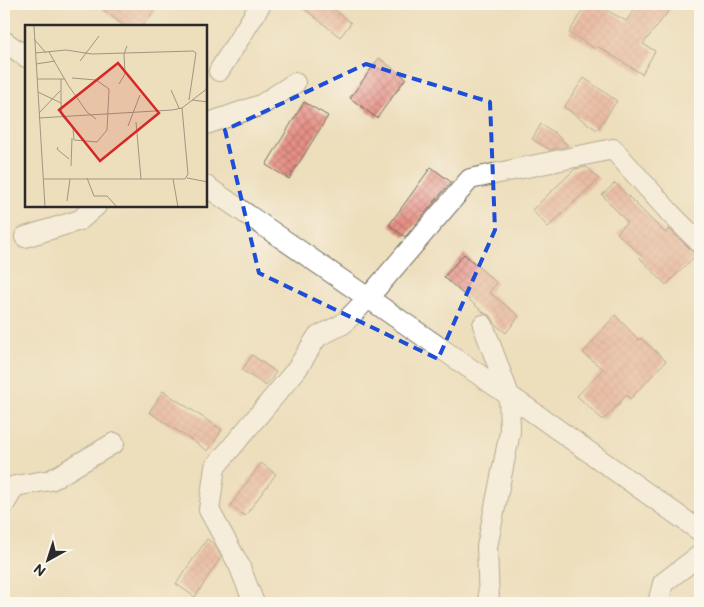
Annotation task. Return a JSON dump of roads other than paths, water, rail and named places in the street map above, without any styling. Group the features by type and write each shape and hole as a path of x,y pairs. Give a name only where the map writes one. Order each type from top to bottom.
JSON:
{"street":[{"path":"219,71 261,4"},
{"path":"4,41 25,56"},
{"path":"208,123 261,105 294,83"},
{"path":"254,603 239,565 209,510 216,468 296,369 317,337 343,324 368,298 470,179 613,149 671,214 700,243"},
{"path":"208,187 509,395 700,531"},
{"path":"25,237 80,220 94,208"},
{"path":"483,325 509,395 510,432 487,547 489,603"},
{"path":"4,505 15,486 51,480 114,444"},
{"path":"658,603 663,583 700,555"}]}
